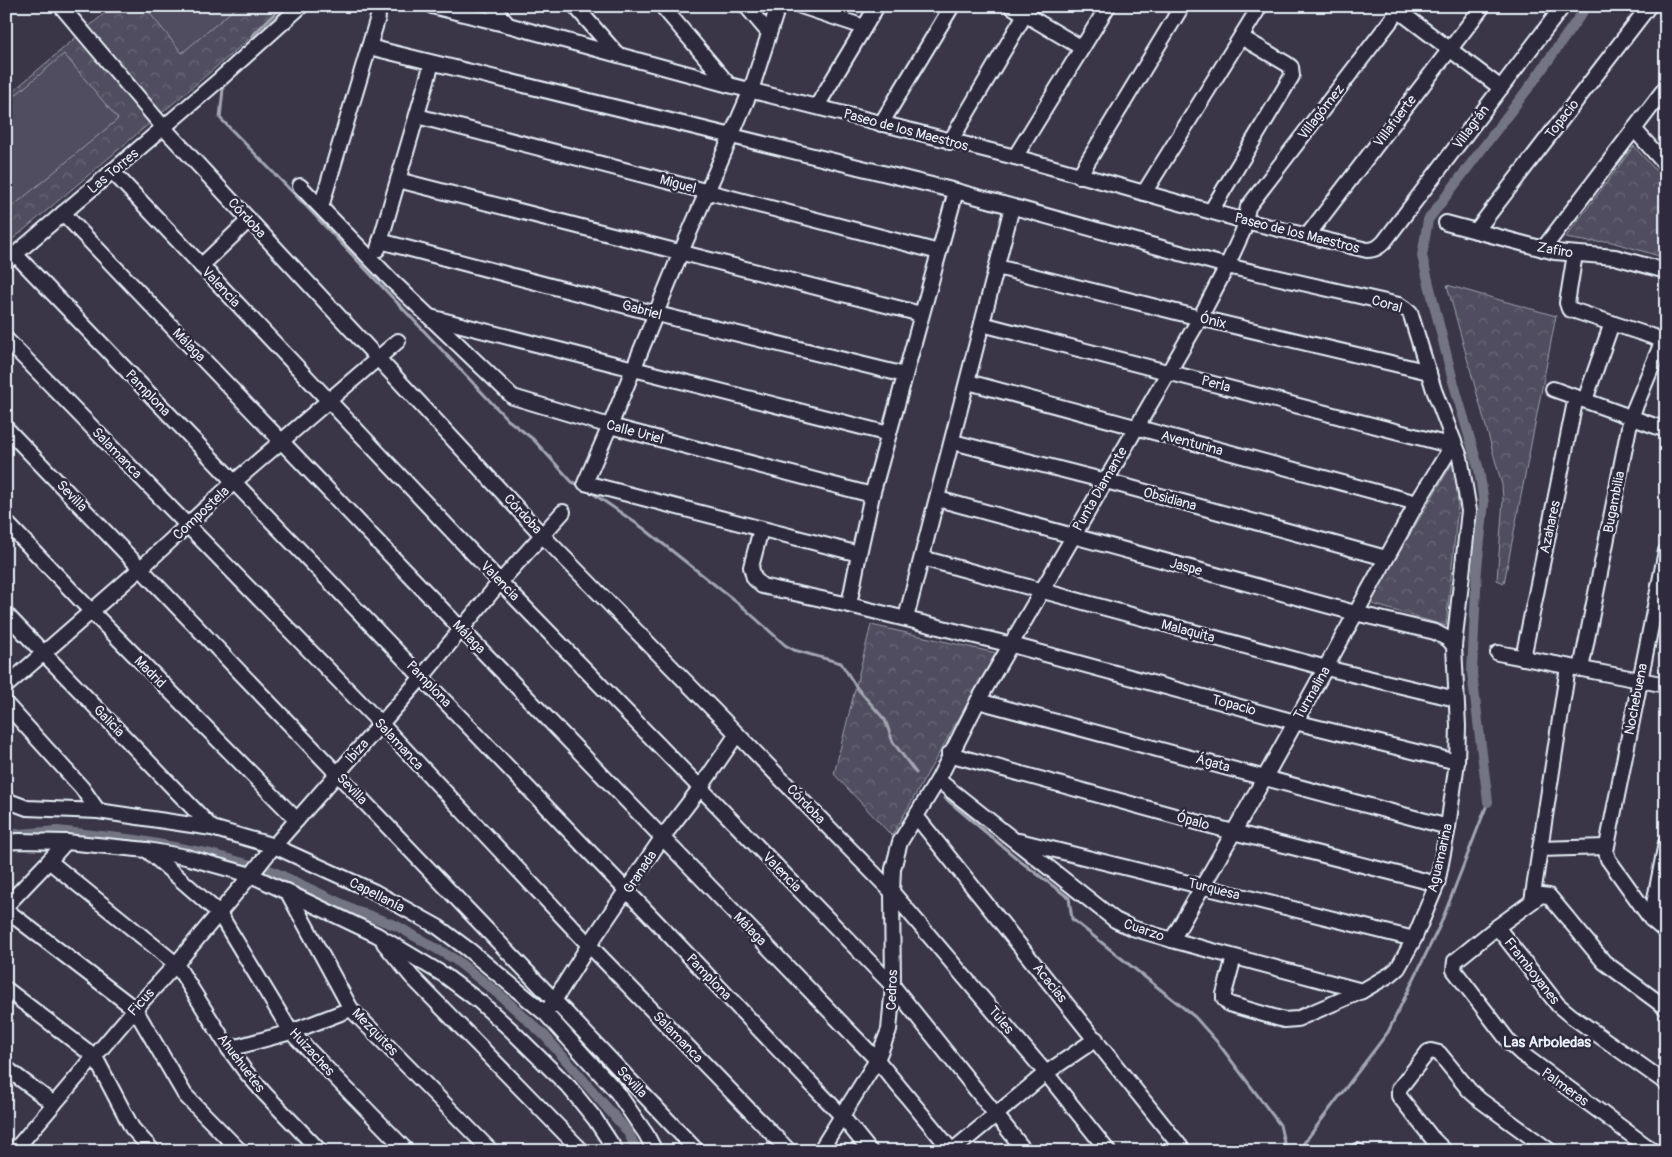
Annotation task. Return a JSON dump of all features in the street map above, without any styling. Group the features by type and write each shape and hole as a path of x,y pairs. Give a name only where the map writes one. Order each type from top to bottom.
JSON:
{"street":[{"name":"Córdoba","path":"61,6 164,128 542,535 892,892"},
{"name":"Las Torres","path":"10,258 164,128 301,6"},
{"name":"Paseo de los Maestros","path":"432,6 729,85 1015,157 1244,221 1367,250 1379,247"},
{"path":"492,6 508,25"},
{"path":"575,6 617,54"},
{"path":"662,6 729,85"},
{"path":"746,6 769,33"},
{"path":"778,6 751,90 585,483 859,554"},
{"path":"801,6 864,28"},
{"path":"817,106 877,6"},
{"path":"881,124 952,6"},
{"path":"1011,6 1028,10 1082,48"},
{"path":"1015,157 1108,6"},
{"path":"1079,176 1182,6"},
{"path":"1144,193 1260,6"},
{"name":"Villafuerte","path":"1308,236 1482,6"},
{"name":"Villagrán","path":"1379,247 1564,6"},
{"name":"Topacio","path":"1476,231 1649,6"},
{"path":"1400,9 1501,88"},
{"name":"Villagómez","path":"1244,221 1248,207 1400,9"},
{"path":"950,142 1028,10"},
{"path":"321,206 378,17"},
{"path":"1211,211 1292,76 1291,67 1241,37"},
{"path":"369,47 956,192 1227,266"},
{"path":"373,263 432,63"},
{"path":"1543,249 1666,87"},
{"name":"Miguel","path":"417,116 939,252"},
{"path":"1634,129 1666,164"},
{"name":"Valencia","path":"112,171 500,582 893,986 1025,1151"},
{"path":"398,180 921,314"},
{"name":"Calle Uriel","path":"300,186 373,263 513,397 610,426 872,495"},
{"path":"849,605 872,495 956,192"},
{"path":"906,618 953,442 1012,207"},
{"name":"Málaga","path":"64,213 461,629 877,1060 952,1151"},
{"path":"201,266 249,220"},
{"name":"Punta Diamante","path":"938,780 949,754 978,701 1200,318 1243,231 1244,221"},
{"name":"Zafiro","path":"1446,223 1543,249 1615,257 1666,271"},
{"name":"Gabriel","path":"380,241 657,314 905,375"},
{"path":"1575,254 1567,303 1569,309 1664,341"},
{"name":"Pamplona","path":"10,258 234,482 422,677 841,1116 870,1151"},
{"name":"Coral","path":"1227,266 1405,307 1410,312 1449,429 1449,445"},
{"name":"Ónix","path":"997,267 1200,318 1429,372"},
{"path":"428,316 889,434"},
{"name":"Azahares","path":"1523,658 1581,398 1612,323"},
{"name":"Perla","path":"982,324 1449,445"},
{"name":"Salamanca","path":"6,339 381,724 589,945 789,1151"},
{"name":"Compostela","path":"6,686 92,612 234,482 398,341"},
{"name":"Bugambilia","path":"1538,898 1540,849 1575,668 1631,417 1664,341"},
{"name":"Aventurina","path":"968,382 1417,502"},
{"path":"1553,389 1666,430"},
{"name":"Sevilla","path":"6,428 338,773 697,1151"},
{"name":"Aguamarina","path":"1234,957 1224,994 1226,1002 1284,1020 1297,1019 1362,991 1398,968 1414,939 1437,884 1448,827 1457,762 1458,726 1454,646 1469,511 1460,457 1449,429"},
{"name":"Obsidiana","path":"953,442 1106,481 1386,558"},
{"name":"Turmalina","path":"1172,940 1326,668 1417,502 1446,454 1449,445"},
{"name":"Jaspe","path":"938,499 1355,614 1435,632 1448,639 1454,646"},
{"name":"Ibiza","path":"271,849 422,677 500,582 563,512"},
{"name":"Madrid","path":"6,522 297,820"},
{"name":"Topacio","path":"761,529 752,567 754,578 762,586 906,618 1295,722 1457,762"},
{"name":"Nochebuena","path":"1606,847 1666,551"},
{"name":"Malaquita","path":"922,558 1041,592 1326,668 1456,698"},
{"name":"Galicia","path":"6,614 212,828"},
{"path":"1498,653 1666,685"},
{"name":"Ágata","path":"978,701 1448,827"},
{"path":"6,704 82,788 98,811"},
{"name":"Granada","path":"546,1014 553,999 662,838 738,734"},
{"name":"Ópalo","path":"949,754 1233,832 1437,884"},
{"name":"Cedros","path":"820,1151 877,1060 889,1030 893,986 893,868 897,850 938,780"},
{"name":"Cuarzo","path":"938,780 1115,920 1132,928 1172,940 1362,991"},
{"name":"Capellanía","path":"8,800 27,808 98,811 212,828 271,849 375,892 438,927 469,950 546,1014 617,1092 646,1134 655,1151"},
{"name":"Acacias","path":"916,816 1184,1151"},
{"name":"Turquesa","path":"1013,839 1414,939"},
{"path":"6,842 66,842 147,850 253,873 377,935 444,975 480,1002 510,1029 569,1087 595,1119 616,1151"},
{"path":"66,842 6,908 135,1008 185,1095 240,1151"},
{"path":"1651,920 1666,843"},
{"path":"1540,849 1606,847 1608,859 1651,920 1666,932"},
{"name":"Ficus","path":"12,1151 95,1057 135,1008 176,964 271,849"},
{"name":"Huizaches","path":"147,850 219,913 291,1032 407,1151"},
{"name":"Ahuehuetes","path":"49,861 176,964 229,1049 265,1094 320,1151"},
{"name":"Mezquites","path":"287,891 351,1008 491,1151"},
{"name":"Tules","path":"892,892 1046,1073 1108,1151"},
{"path":"1497,927 1538,898 1549,896 1604,962 1666,1008"},
{"name":"Palmeras","path":"1497,927 1455,961 1454,970 1510,1042 1522,1054 1653,1151"},
{"name":"Framboyanes","path":"1497,927 1558,1005 1666,1083"},
{"path":"377,935 412,977 582,1151"},
{"path":"6,990 95,1057 132,1128 153,1151"},
{"path":"229,1049 291,1032 351,1008"},
{"path":"952,1151 1046,1073 1096,1039"},
{"path":"1445,1151 1432,1138 1399,1096 1399,1089 1428,1052 1431,1051 1439,1053 1469,1090 1480,1100 1550,1151"},
{"path":"6,1068 54,1104"},
{"path":"6,1147 12,1151"}],"green space":[{"path":"113,6 288,6 6,245 6,97"},
{"path":"144,6 238,6 182,53"},
{"path":"64,54 118,119 7,211 6,103"},
{"path":"1634,146 1666,182 1666,258 1608,241 1590,242 1565,238"},
{"path":"1447,285 1556,316 1504,583 1497,580 1503,500 1502,485"},
{"path":"1455,459 1458,505 1446,626 1369,603"},
{"path":"871,625 996,653 892,836 834,774"}],"waterway":[{"path":"252,36 282,6"},
{"path":"1488,802 1472,673 1477,568 1484,503 1479,470 1453,381 1422,256 1428,220 1533,82 1587,6"},
{"path":"223,89 220,118 306,206 508,420 533,439 572,482 582,486"},
{"path":"588,490 643,528 744,608 785,645 794,650 841,663 857,688 885,720 893,742 916,773"},
{"path":"945,798 1020,861 1069,898 1072,919 1195,1017 1218,1043 1280,1125 1286,1151"},
{"path":"1298,1151 1388,1032 1441,923 1488,802"},
{"path":"6,835 58,831 136,840 211,854 272,871 357,911 397,926 456,960 501,996 545,1036 628,1132 637,1151"}],"district":[{"name":"Las Arboledas","path":"1547,1042"}]}
